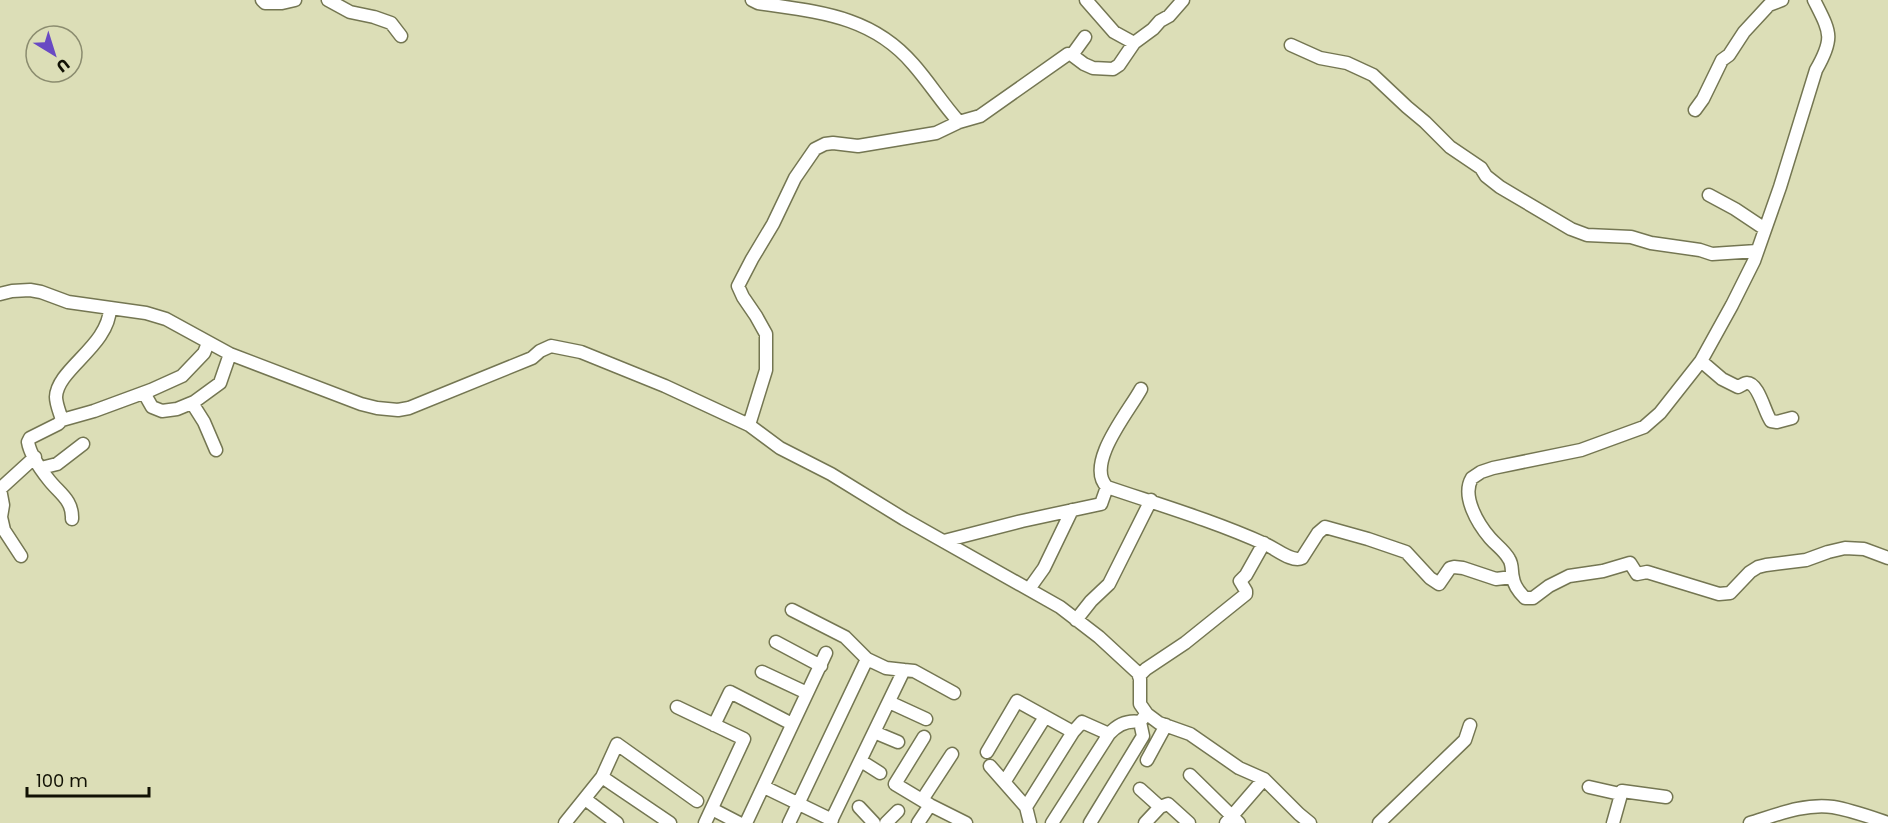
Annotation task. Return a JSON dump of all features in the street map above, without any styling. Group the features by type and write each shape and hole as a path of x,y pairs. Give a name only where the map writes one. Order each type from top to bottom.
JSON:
{"street":[{"path":"262,0 265,3 295,0"},
{"path":"328,0 350,12 374,16 391,22 401,36"},
{"path":"752,0 849,20 871,30 895,46 912,62 958,122"},
{"path":"1086,0 1114,32 1134,43"},
{"path":"749,425 766,370 766,334 742,297 738,286 773,224 795,178 815,149 825,144 839,143 858,146 936,133 958,122 980,116 1067,54 1094,68 1111,69 1119,65 1134,43 1174,12 1183,0"},
{"path":"1695,110 1703,99 1722,60 1729,55 1744,32 1769,5 1782,0"},
{"path":"1814,0 1826,25 1829,45 1824,59 1816,70 1780,187 1757,250 1732,305 1701,361 1660,413 1644,427 1581,450 1481,472 1472,478 1467,487 1471,504 1485,532 1509,558 1512,564 1512,577 1518,591 1525,598 1533,598 1549,586 1569,576 1603,571 1634,569 1725,594 1753,570 1766,565 1806,560 1845,548 1864,549 1888,558"},
{"path":"1072,55 1085,37"},
{"path":"1291,45 1320,57 1347,63 1373,75 1450,147 1483,170 1486,176 1500,187 1571,229 1587,235 1631,237 1712,254 1757,250"},
{"path":"1709,195 1765,229"},
{"path":"0,294 30,290 68,302 166,319 230,354 377,408 398,410 409,408 532,358 551,346 566,348 664,386 749,425 780,448 831,474 904,519 1060,608 1100,637 1130,664 1140,676 1140,704 1144,718 1143,736 1090,823"},
{"path":"62,420 56,398 58,391 63,380 99,339 109,320 110,308"},
{"path":"72,519 72,508 64,494 49,481 28,445 29,440 62,420 144,393 182,376 204,353 208,343"},
{"path":"144,393 152,407 162,411 177,409 192,403 220,383 230,354"},
{"path":"1701,361 1722,379 1738,387 1750,384 1760,396 1770,421 1792,418"},
{"path":"1141,389 1126,416 1118,424 1101,462 1101,475 1107,487 1151,500 1264,543 1299,560 1325,527 1406,552 1430,578 1439,584 1454,567 1496,579 1512,577"},
{"path":"192,403 204,422 216,450"},
{"path":"21,556 4,530 0,489 38,463 57,465 83,444"},
{"path":"944,541 1101,504 1107,487"},
{"path":"1076,620 1109,584 1151,500"},
{"path":"1029,589 1044,568 1072,510"},
{"path":"1140,676 1146,669 1185,643 1246,594 1240,581 1246,575 1264,543"},
{"path":"792,610 845,637 867,659 886,668 914,671 954,693"},
{"path":"776,642 821,666"},
{"path":"746,823 826,653"},
{"path":"789,823 867,659"},
{"path":"764,787 831,821 904,670"},
{"path":"762,672 807,693"},
{"path":"714,725 730,692 792,724"},
{"path":"987,752 1017,701 1073,732"},
{"path":"889,702 926,719"},
{"path":"677,707 744,739 705,823"},
{"path":"1005,781 1045,717"},
{"path":"1053,823 1109,734 1116,726 1144,718 1190,734 1239,768 1264,779 1310,823"},
{"path":"1026,807 1073,732 1082,722 1109,734"},
{"path":"1147,760 1166,725"},
{"path":"1379,823 1465,740 1470,725"},
{"path":"874,732 898,742"},
{"path":"924,737 895,784 966,823"},
{"path":"565,823 602,777 617,744 697,801"},
{"path":"918,823 926,802 952,754"},
{"path":"861,761 880,773"},
{"path":"990,766 1026,807 1030,823"},
{"path":"1190,775 1232,821 1264,779"},
{"path":"602,777 670,823"},
{"path":"1589,786 1620,794"},
{"path":"1140,789 1160,807"},
{"path":"1613,823 1620,794 1624,790 1666,797"},
{"path":"585,799 617,823"},
{"path":"1145,823 1160,807 1169,805 1189,823"},
{"path":"1750,823 1799,809 1820,806 1833,807 1888,823"},
{"path":"859,807 874,823"},
{"path":"712,809 739,823"},
{"path":"886,823 898,811"}]}
